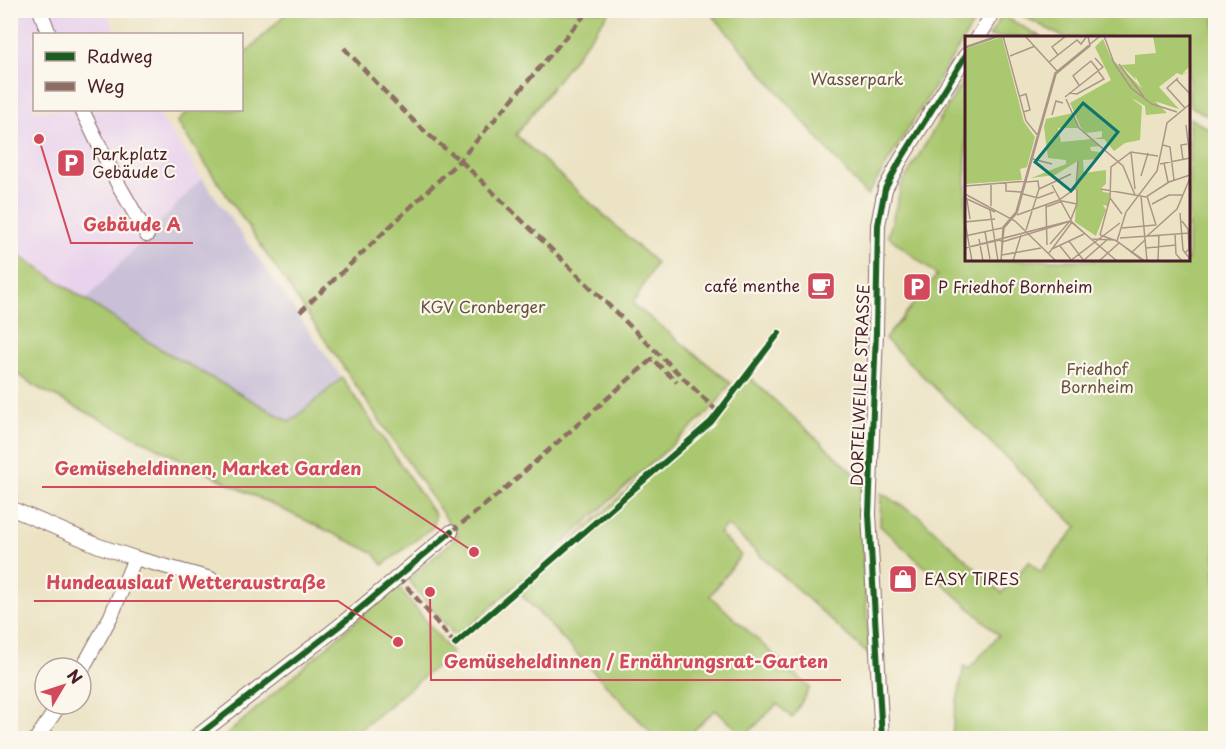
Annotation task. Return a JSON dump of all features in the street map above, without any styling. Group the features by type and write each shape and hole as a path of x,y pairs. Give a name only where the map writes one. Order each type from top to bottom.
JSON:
{"street":[{"path":"40,10 49,33"},
{"path":"979,36 995,10"},
{"name":"DORTELWEILER STRASSE","path":"882,738 869,514 878,225 885,189 965,58"},
{"path":"82,111 117,182 147,235"},
{"path":"10,508 99,546 211,579"},
{"path":"195,738 344,623 451,532"},
{"path":"89,656 111,616 135,558"},
{"path":"37,738 52,716"}],"shaded area":[{"path":"10,11 108,11 116,33 33,33 33,111 157,111 202,178 86,300 11,250"},
{"path":"202,178 342,378 291,422 157,347 86,300"}],"green space":[{"name":"KGV Cronberger","path":"288,11 610,11 516,135 656,263 633,304 731,383 712,409 457,638 408,580 458,536 177,122 189,111 243,111 243,56"},
{"name":"Wasserpark","path":"709,11 981,11 867,196"},
{"path":"1014,11 1215,11 1215,120 1190,106 1190,36 1061,36"},
{"path":"1002,15 1039,36 990,36"},
{"name":"Friedhof Bornheim","path":"965,77 965,261 1190,261 1190,119 1215,132 1215,738 952,738 964,666 969,669 999,635 880,526 881,493 919,516 1002,593 1029,561 1040,572 1077,527 885,339 937,275 888,236 902,184"},
{"path":"11,250 157,347 290,422 342,378 435,515 434,526 383,565 374,553 40,389 11,370"},
{"path":"747,375 863,481 863,564 870,656 727,525 719,533 741,555 710,596 810,688 792,718 777,704 745,736 715,710 686,738 656,738 517,590 650,470 720,414"},
{"path":"397,585 452,653 356,733 360,738 223,738"}],"marked path":[{"path":"300,312 460,160 589,10"},
{"path":"344,48 414,121 460,160 718,412"},
{"path":"451,532 501,492 652,359 677,382"},
{"path":"398,576 455,644 458,642"}],"cycle path":[{"path":"882,738 869,514 878,225 885,189 965,57"},
{"path":"455,644 711,422 779,333"},
{"path":"195,738 338,627 451,532"}],"place":[{"name":"Gebäude A","path":"39,139"},
{"name":"Parkplatz Gebäude C","path":"71,163"},
{"name":"café menthe","path":"821,286"},
{"name":"P Friedhof Bornheim","path":"917,287"},
{"name":"Gemüseheldinnen, Market Garden","path":"474,552"},
{"name":"EASY TIRES","path":"903,579"},
{"name":"Gemüseheldinnen / Ernährungsrat-Garten","path":"430,592"},
{"name":"Hundeauslauf Wetteraustraße","path":"398,642"}]}
